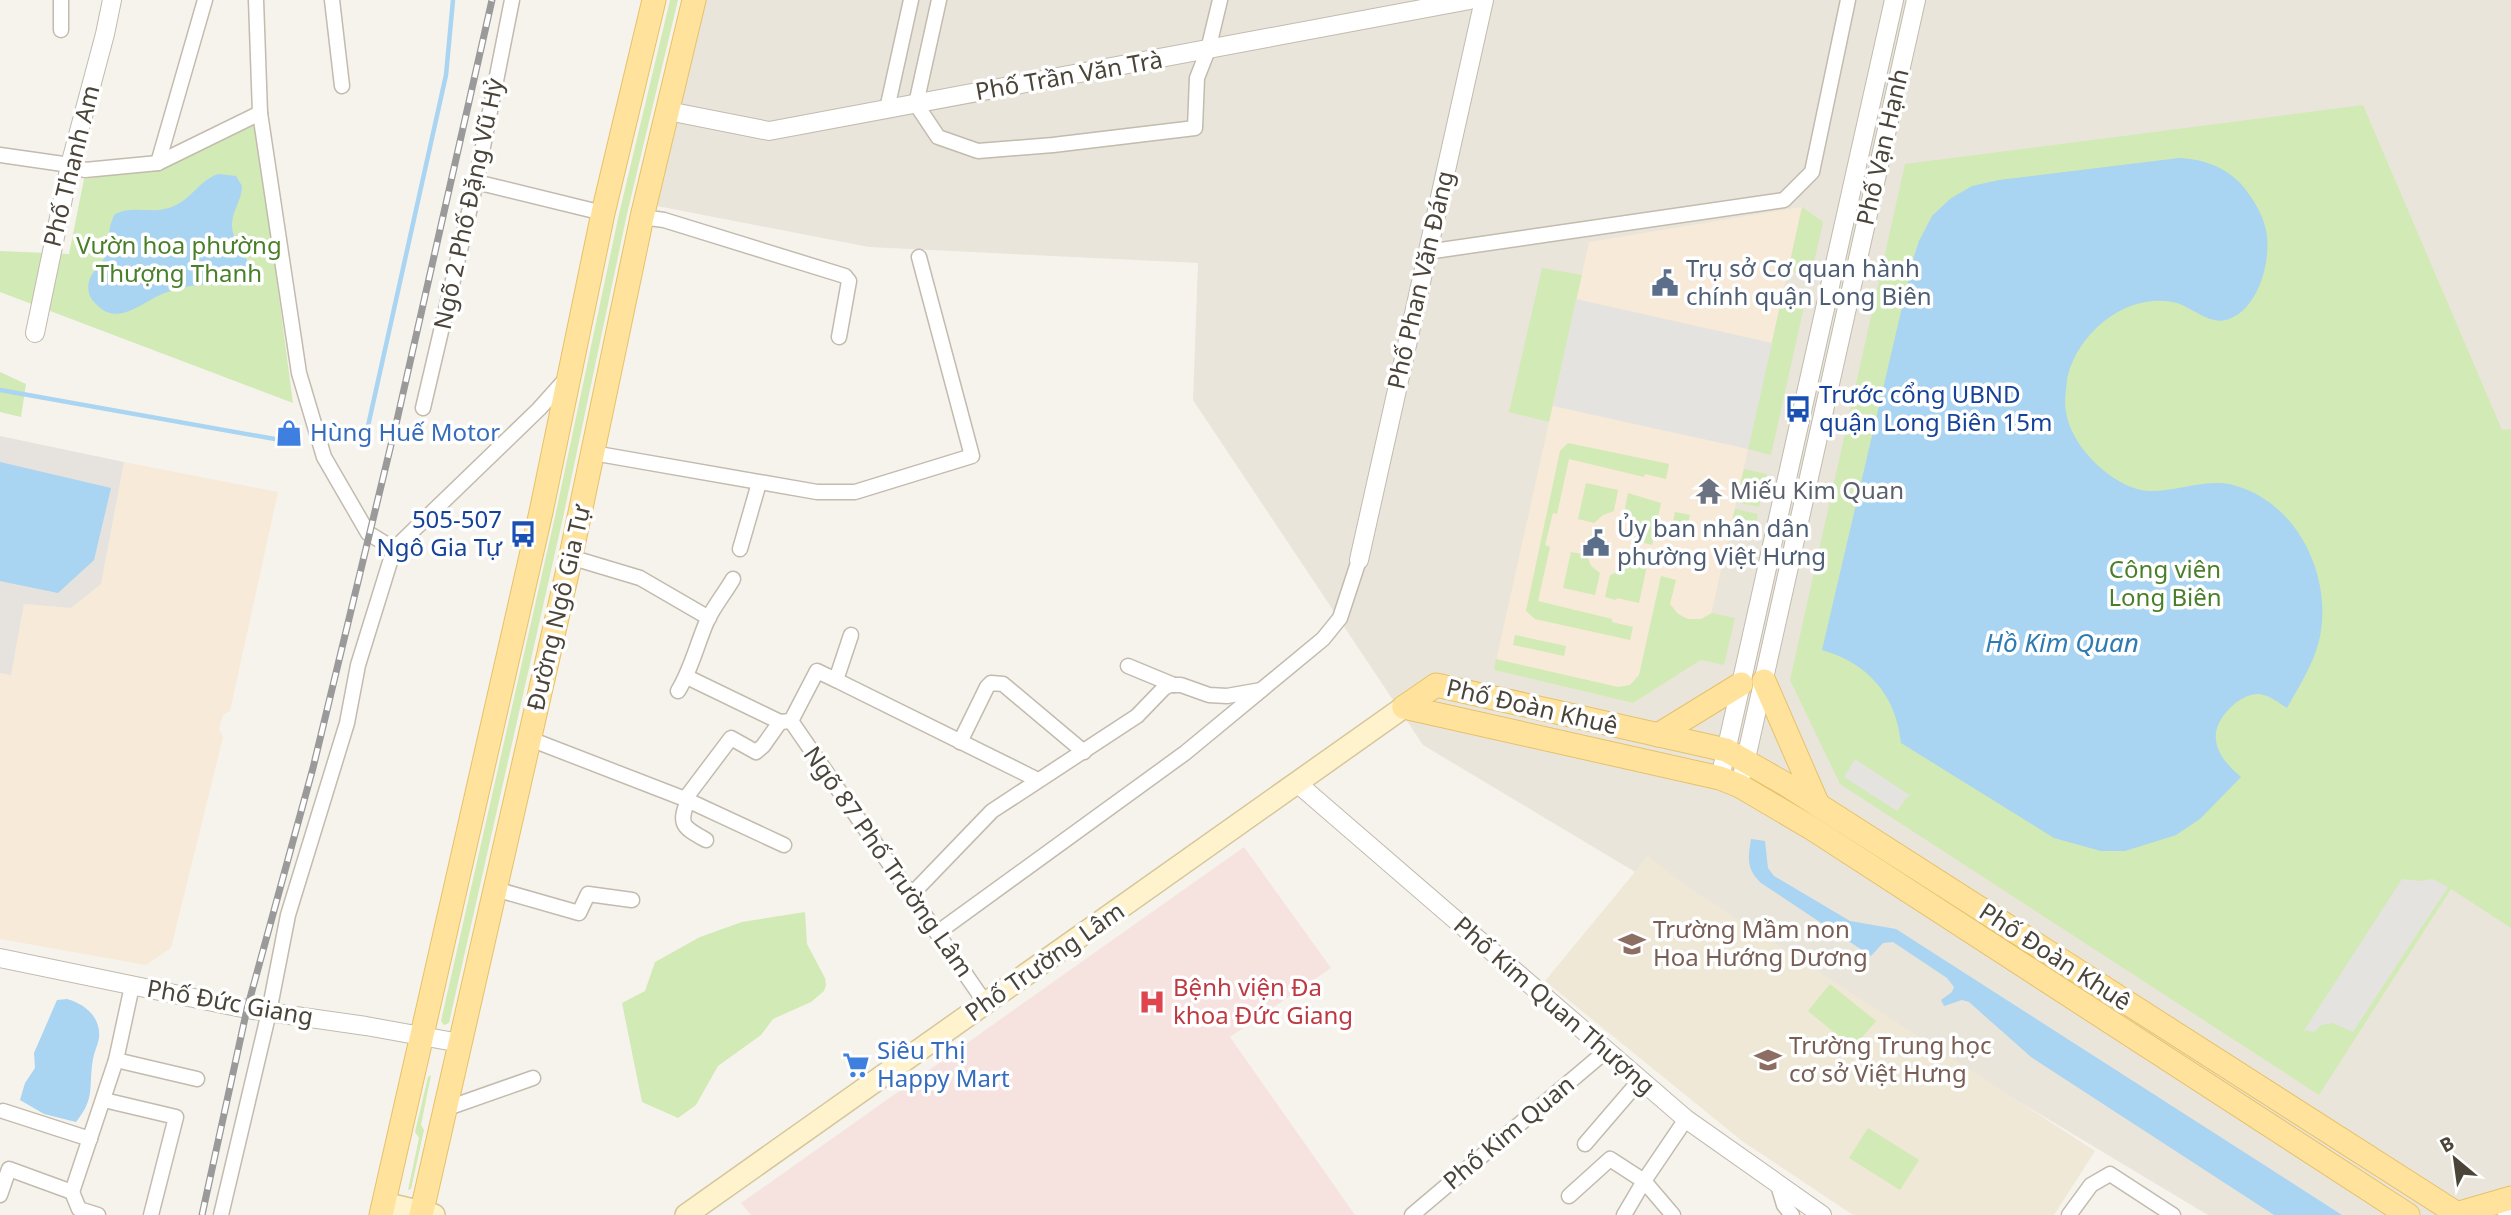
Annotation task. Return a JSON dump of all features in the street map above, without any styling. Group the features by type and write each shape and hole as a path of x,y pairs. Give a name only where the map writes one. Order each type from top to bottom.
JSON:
{"main road":[{"name":"Đường Ngô Gia Tự","path":"382,1209 538,524 603,213 654,0"},
{"name":"Đường Ngô Gia Tự","path":"425,1214 445,1109 530,739 642,217 694,0"},
{"path":"1658,735 1752,682 1818,804"},
{"name":"Phố Đoàn Khuê","path":"1404,707 1436,685 1736,755 1818,804 2457,1214"},
{"name":"Phố Đoàn Khuê","path":"1404,707 1730,782 1836,844 2408,1215"},
{"name":"Phố Trường Lâm","path":"690,1214 1404,707"},
{"path":"2457,1214 2511,1198"},
{"path":"382,1209 425,1214"}],"street":[{"path":"61,0 61,30"},
{"name":"Phố Thanh Am","path":"35,333 70,165 112,0"},
{"path":"158,163 205,0"},
{"path":"256,0 260,113 299,373 324,457 368,533 394,549"},
{"path":"332,0 342,86"},
{"name":"Ngõ 2 Phố Đặng Vũ Hỷ","path":"423,408 476,182 512,0"},
{"path":"887,109 911,0"},
{"path":"939,0 916,104 938,137 978,151 1195,128 1197,78 1208,50 1220,0"},
{"name":"Phố Trần Văn Trà","path":"667,111 769,131 1470,0"},
{"name":"Phố Phan Văn Đáng","path":"1359,560 1484,0"},
{"path":"1427,252 1784,200 1812,172 1848,0"},
{"name":"Phố Vạn Hạnh","path":"1730,782 1894,0"},
{"name":"Phố Vạn Hạnh","path":"1752,682 1916,0"},
{"path":"0,155 70,165 85,170 158,163 260,113"},
{"path":"476,182 603,213"},
{"path":"642,217 664,220 848,278 839,337"},
{"path":"593,453 817,492 855,492 972,456 919,257"},
{"path":"221,1215 269,1012 288,915 347,723 358,665 394,549 539,409 568,376"},
{"path":"740,550 759,483"},
{"path":"570,557 640,578 709,618"},
{"path":"937,933 1185,753 1323,639 1336,625 1359,560"},
{"path":"678,691 687,677 689,664 709,618 733,579"},
{"path":"836,680 851,635"},
{"path":"1128,666 1174,685 1209,695 1227,696 1263,689"},
{"path":"706,840 690,831 681,820 686,799 732,738 756,752 763,746 786,721 817,671 1038,780"},
{"path":"687,677 786,721"},
{"path":"960,742 987,687 996,683 1003,684 1084,752"},
{"path":"911,895 992,811 1137,716 1164,688 1174,685"},
{"name":"Ngõ 87 Phố Trường Lâm","path":"786,721 986,1004"},
{"path":"530,739 686,799 784,845"},
{"name":"Phố Kim Quan Thượng","path":"1297,783 1686,1119 1822,1215"},
{"path":"495,889 579,913 588,894 632,900"},
{"name":"Phố Đức Giang","path":"0,958 269,1012 460,1043"},
{"path":"98,1215 78,1212 72,1192 116,1060 132,986"},
{"name":"Phố Kim Quan","path":"1412,1215 1606,1051"},
{"path":"116,1060 197,1079"},
{"path":"445,1109 533,1077"},
{"path":"1584,1144 1640,1080"},
{"path":"104,1100 176,1117 151,1215"},
{"path":"3,1111 90,1139"},
{"path":"1624,1215 1686,1119"},
{"path":"1569,1196 1610,1159 1644,1181 1672,1215"},
{"path":"0,1195 9,1169 72,1192"},
{"path":"2069,1215 2091,1185 2110,1174 2174,1215"},
{"path":"1778,1185 1784,1205 1792,1215"},
{"path":"2508,1215 2511,1210"}],"shaded area":[{"path":"694,0 2511,0 2511,1215 2208,1215 1423,745 1193,400 1198,263 869,247 652,205"},
{"path":"1802,207 1701,660 1633,703 1494,670 1589,242"},
{"path":"1576,299 1772,343 1748,449 1553,406"},
{"path":"0,436 124,462 101,584 71,608 24,604 11,675 0,673"},
{"path":"124,462 278,492 230,711 223,715 219,729 223,737 171,948 146,965 0,939 0,673 11,674 24,604 71,608 101,584"},
{"path":"1855,759 1911,796 1907,797 1897,811 1844,777"},
{"name":"Bệnh viện Đa khoa Đức Giang","path":"1244,847 1331,968 1230,1037 1355,1215 751,1215 741,1203"},
{"path":"1648,856 1682,883 2095,1151 2054,1215 1853,1215 1742,1141 1545,981"},
{"path":"2402,879 2433,879 2448,887 2353,1032 2333,1023 2321,1025 2314,1032 2303,1032"}],"green space":[{"path":"670,0 678,0 627,214 564,513 449,1023 444,1025 441,1021 556,512 619,214"},
{"name":"Công viên Long Biên","path":"2363,105 2502,430 2511,429 2511,928 2451,889 2319,1095 1840,784 1790,680 1905,164"},
{"name":"Vườn hoa phường Thượng Thanh","path":"256,123 293,403 0,292 0,251 69,254 84,179 168,167"},
{"path":"1802,207 1823,222 1811,276 1788,271"},
{"path":"1542,268 1582,275 1549,422 1509,412"},
{"path":"1784,288 1807,293 1771,455 1748,449"},
{"path":"0,372 26,384 21,417 0,412"},
{"path":"1568,443 1669,464 1666,479 1645,474 1644,477 1569,459 1557,514 1553,513 1545,545 1550,547 1538,601 1612,619 1612,622 1633,627 1630,640 1535,619 1526,611 1560,451"},
{"path":"1744,469 1767,474 1759,507 1736,502"},
{"path":"1586,483 1618,490 1614,511 1603,515 1594,523 1578,519"},
{"path":"1628,493 1661,503 1652,545 1637,541 1634,523 1624,513"},
{"path":"1735,509 1758,514 1754,530 1731,525"},
{"path":"1675,512 1690,515 1684,540 1670,537"},
{"path":"1571,552 1587,555 1591,566 1600,573 1595,595 1563,588"},
{"path":"1633,558 1648,561 1639,603 1605,597 1610,575 1623,570"},
{"path":"1661,576 1676,580 1670,604 1678,614 1688,619 1701,619 1712,613 1735,618 1724,665 1701,660 1633,703 1494,670 1496,659 1618,687 1630,685 1639,675"},
{"path":"1515,635 1566,646 1564,656 1513,645"},
{"path":"805,912 807,944 825,978 824,991 811,1002 773,1019 761,1035 718,1066 696,1105 678,1118 642,1102 622,1003 645,991 655,962 700,937 742,922"},
{"path":"1830,984 1876,1021 1853,1048 1808,1011"},
{"path":"431,1075 421,1125 424,1130 411,1189 408,1190 419,1138 415,1132 428,1077"},
{"path":"1868,1128 1919,1160 1900,1190 1849,1158"}],"water":[{"name":"Hồ Kim Quan","path":"2179,158 2220,168 2241,184 2253,200 2266,230 2267,255 2261,282 2247,306 2226,320 2213,320 2183,305 2159,301 2140,303 2107,319 2081,346 2072,363 2065,400 2070,425 2085,452 2096,464 2122,483 2149,491 2159,491 2223,483 2256,494 2276,508 2293,525 2316,568 2322,617 2319,641 2313,658 2287,708 2266,695 2254,694 2230,708 2217,727 2220,753 2241,777 2200,819 2176,835 2125,851 2101,851 2054,838 1901,743 1893,710 1877,683 1853,663 1822,650 1914,256 1932,216 1950,199 1972,186 1999,180"},
{"path":"218,174 236,176 242,186 232,229 251,269 247,276 235,283 176,289 122,313 106,312 98,306 92,300 88,286 106,255 110,226 115,214 177,205 205,181"},
{"path":"0,462 111,488 94,560 58,593 0,581"},
{"path":"1751,839 1765,841 1768,868 1774,876 1850,921 1896,929 2342,1215 2274,1215 2031,1057 1969,1002 1962,1000 1944,1006 1941,1000 1952,992 1954,987 1947,978 1893,942 1883,943 1871,956 1761,883 1749,863"},
{"path":"67,999 86,1008 99,1030 89,1099 76,1122 44,1114 20,1100 25,1083 35,1068 34,1053 57,1000"}],"waterway":[{"path":"322,432 366,435 446,75 453,0"},
{"path":"0,390 297,443"}],"railway":[{"path":"202,1215 247,1009 313,768 397,420 492,0"}],"place":[{"name":"Trụ sở Cơ quan hành chính quận Long Biên","path":"1665,283"},
{"name":"Trước cổng UBND quận Long Biên 15m","path":"1798,409"},
{"name":"Hùng Huế Motor","path":"289,433"},
{"name":"Miếu Kim Quan","path":"1709,491"},
{"name":"505-507 Ngô Gia Tự","path":"523,534"},
{"name":"Ủy ban nhân dân phường Việt Hưng","path":"1596,543"},
{"name":"Trường Mầm non Hoa Hướng Dương","path":"1632,944"},
{"name":"Bệnh viện Đa khoa Đức Giang","path":"1152,1002"},
{"name":"Trường Trung học cơ sở Việt Hưng","path":"1768,1060"},
{"name":"Siêu Thị Happy Mart","path":"856,1065"}]}
